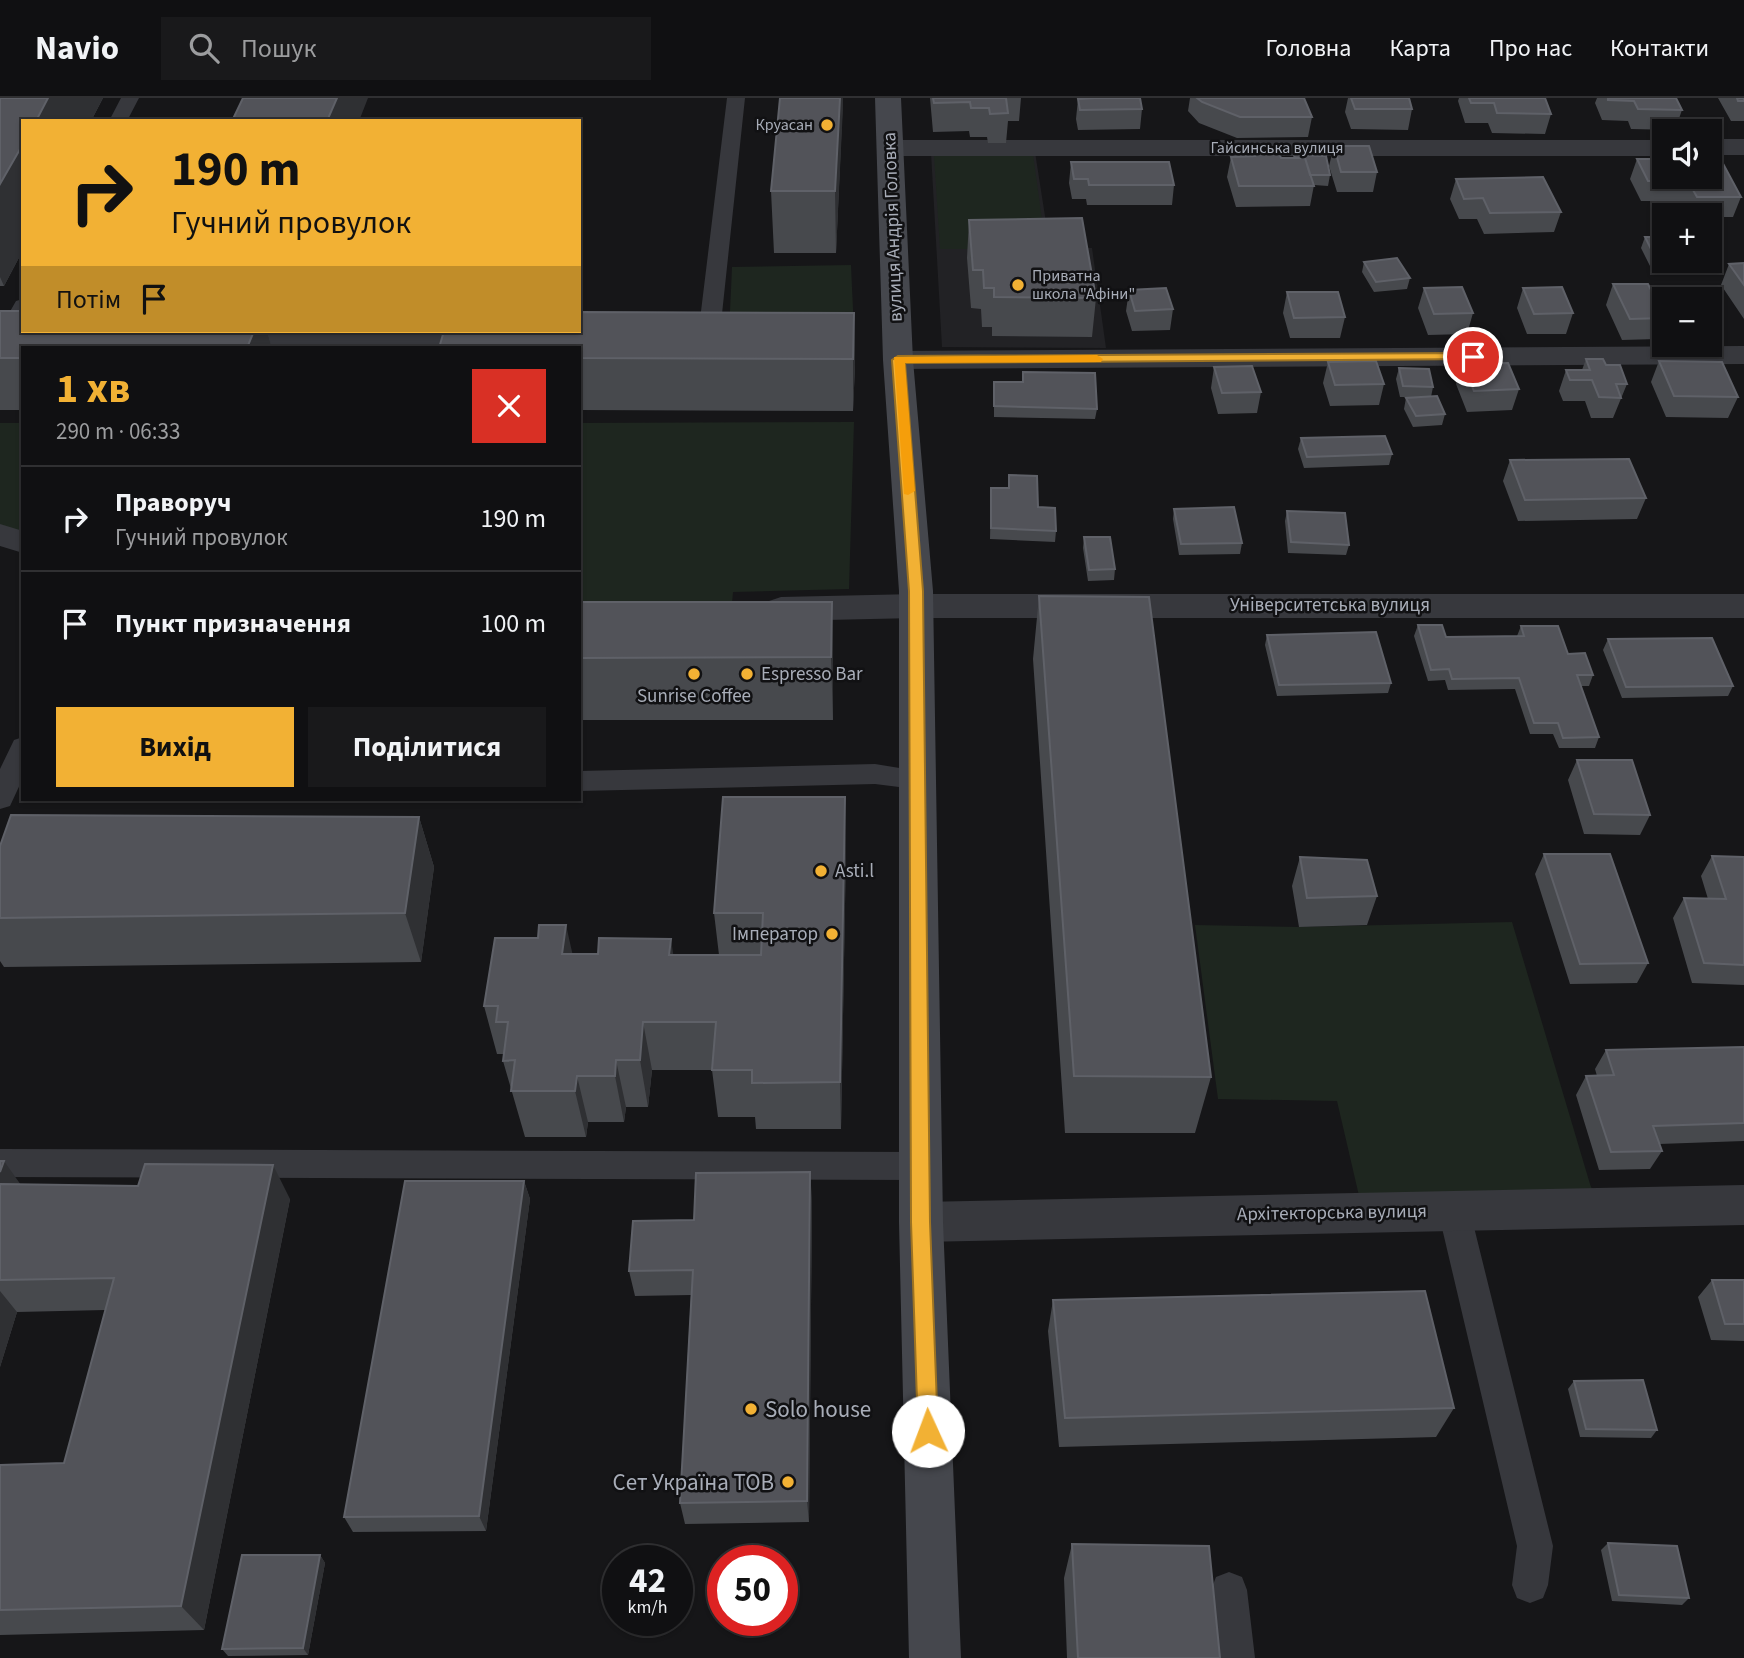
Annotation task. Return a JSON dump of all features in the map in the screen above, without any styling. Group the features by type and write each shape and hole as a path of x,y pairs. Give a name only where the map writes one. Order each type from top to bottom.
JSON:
{"main road":[{"name":"вулиця Андрія Головка","path":"888,98 898,360 916,606 915,779 921,1222 935,1658"}],"street":[{"path":"1722,148 1744,147"},
{"name":"Гайсинська вулиця","path":"890,148 1652,148"},
{"path":"898,360 1744,355"},
{"path":"0,535 21,541"},
{"name":"Університетська вулиця","path":"747,609 916,606 1744,606"},
{"name":"Архітекторська вулиця","path":"921,1222 1744,1205"}],"lane":[{"path":"119,119 130,98"},
{"path":"681,342 708,342 736,98"},
{"path":"2,342 21,309"},
{"path":"206,341 350,344 502,341"},
{"path":"2,342 31,342"},
{"path":"7,786 21,752"},
{"path":"581,781 875,774 915,779"},
{"path":"0,1163 921,1166"},
{"path":"1454,1211 1535,1546 1530,1585"},
{"path":"1229,1590 1236,1658"}],"shaded area":[{"name":"Приватна школа \"Афіни\"","path":"1035,152 1050,248 1092,248 1106,348 942,347 931,153"},
{"path":"1033,154 1046,249 940,249 934,155"},
{"path":"851,265 854,332 729,334 732,267"},
{"path":"854,422 849,589 733,592 732,603 581,603 581,423"},
{"path":"0,423 21,423 21,532 0,526"},
{"path":"1512,922 1599,1208 1363,1213 1337,1101 1218,1099 1195,925 1299,927"}],"building":[{"path":"0,98 48,98 37,119 21,119 21,147 0,184"},
{"path":"243,98 337,98 328,119 233,119"},
{"path":"780,98 840,98 835,191 771,191"},
{"path":"933,98 1006,98 1008,113 990,114 989,108 971,108 970,102 934,103"},
{"path":"1140,98 1142,109 1080,110 1078,99"},
{"path":"1197,98 1304,98 1312,117 1240,117"},
{"path":"1351,98 1409,98 1412,109 1355,109"},
{"path":"1469,98 1545,98 1551,114 1497,113 1494,103 1471,103"},
{"path":"1608,98 1676,98 1682,110 1638,109 1634,101"},
{"path":"1334,146 1369,146 1377,172 1341,172"},
{"path":"1253,151 1278,151 1281,158 1305,158 1314,186 1239,186 1231,157 1255,156"},
{"path":"1294,155 1326,156 1330,175 1310,175 1305,158 1295,158"},
{"path":"1637,159 1652,159 1652,181 1648,181"},
{"path":"1071,162 1169,162 1174,185 1089,185 1088,179 1074,179"},
{"path":"1722,162 1741,197 1697,197 1692,189 1722,189"},
{"path":"1543,177 1561,212 1490,213 1483,198 1464,199 1456,179"},
{"path":"1082,218 1096,298 994,297 994,288 984,288 983,270 973,270 969,220"},
{"path":"1645,237 1652,237 1652,251"},
{"path":"1397,258 1410,278 1376,282 1364,262"},
{"path":"1744,263 1744,285 1729,264"},
{"path":"1613,284 1648,284 1652,292 1652,318 1630,319"},
{"path":"1462,287 1473,313 1434,314 1424,288"},
{"path":"1562,287 1573,313 1534,314 1523,288"},
{"path":"1166,288 1173,309 1135,311 1129,290"},
{"path":"1287,292 1338,292 1345,317 1294,318"},
{"path":"0,311 21,311 21,333 253,333 248,346 21,346 21,358 0,358"},
{"path":"581,312 854,313 853,359 581,358 581,346 440,346 443,333 581,333"},
{"path":"1586,359 1603,359 1606,365 1620,365 1627,384 1616,384 1621,398 1599,397 1592,380 1570,380 1566,370 1590,370"},
{"path":"1376,361 1384,384 1335,385 1328,362"},
{"path":"1659,361 1722,362 1738,397 1674,396"},
{"path":"1508,363 1519,389 1474,391 1462,364"},
{"path":"1252,366 1261,392 1222,393 1214,367"},
{"path":"1399,368 1429,369 1433,387 1403,386"},
{"path":"1023,372 1095,373 1097,409 994,406 994,382 1023,382"},
{"path":"1437,396 1445,414 1416,416 1406,398"},
{"path":"1385,436 1392,454 1307,457 1301,438"},
{"path":"1629,459 1646,498 1525,500 1510,460"},
{"path":"1009,475 1037,476 1038,507 1055,508 1056,531 991,528 991,488 1009,488"},
{"path":"1234,507 1242,543 1181,544 1174,509"},
{"path":"1287,511 1345,513 1349,545 1291,542"},
{"path":"1084,537 1110,537 1115,569 1089,570"},
{"path":"1039,596 1149,597 1211,1077 1074,1076"},
{"path":"581,602 832,602 831,657 581,658"},
{"path":"1418,625 1442,625 1446,637 1524,636 1521,626 1558,626 1568,654 1585,653 1593,675 1577,675 1599,737 1563,738 1558,723 1534,723 1519,678 1452,679 1449,669 1431,670"},
{"path":"1376,632 1391,683 1279,685 1267,635"},
{"path":"1712,638 1733,686 1626,687 1608,639"},
{"path":"1577,760 1632,760 1650,815 1594,814"},
{"path":"723,797 845,797 840,1082 752,1083 752,1070 712,1070 716,1022 643,1022 640,1060 616,1060 615,1076 577,1076 575,1091 511,1091 515,1060 503,1061 508,1022 496,1022 498,1006 484,1006 495,938 538,938 539,925 566,925 562,954 598,954 599,938 671,939 669,955 761,955 763,913 714,913"},
{"path":"11,815 419,817 405,913 0,918 0,846"},
{"path":"1544,854 1610,854 1648,963 1580,964"},
{"path":"1712,856 1744,857 1744,965 1704,963 1684,898 1726,899"},
{"path":"1300,857 1367,860 1377,896 1307,898"},
{"path":"1744,1047 1744,1123 1653,1126 1662,1151 1611,1152 1586,1076 1614,1075 1606,1050"},
{"path":"145,1164 273,1165 181,1606 0,1610 0,1465 64,1463 114,1278 0,1280 0,1184 138,1186"},
{"name":"Solo house","path":"810,1172 807,1501 680,1503 693,1270 629,1271 633,1221 694,1220 696,1173"},
{"path":"405,1181 524,1181 479,1516 344,1517"},
{"path":"1712,1280 1744,1280 1744,1324 1725,1324"},
{"path":"1425,1291 1454,1408 1065,1418 1053,1300"},
{"path":"1643,1380 1657,1430 1586,1429 1574,1381"},
{"path":"1608,1543 1677,1546 1689,1598 1619,1595"},
{"path":"1072,1544 1209,1546 1220,1658 1078,1658"},
{"path":"242,1555 320,1555 303,1648 222,1649"}],"slow traffic":[{"path":"908,491 898,360 1097,359"}],"place":[{"name":"Круасан","path":"827,125"},
{"name":"Приватна школа \"Афіни\"","path":"1018,285"},
{"name":"Sunrise Coffee","path":"694,674"},
{"name":"Espresso Bar","path":"747,674"},
{"name":"Asti.l","path":"821,871"},
{"name":"Імператор","path":"832,934"},
{"name":"Solo house","path":"751,1409"},
{"name":"Сет Україна ТОВ","path":"788,1482"}],"route":[{"path":"928,1431 921,1222 915,779 916,591 898,360 1473,357"}]}
